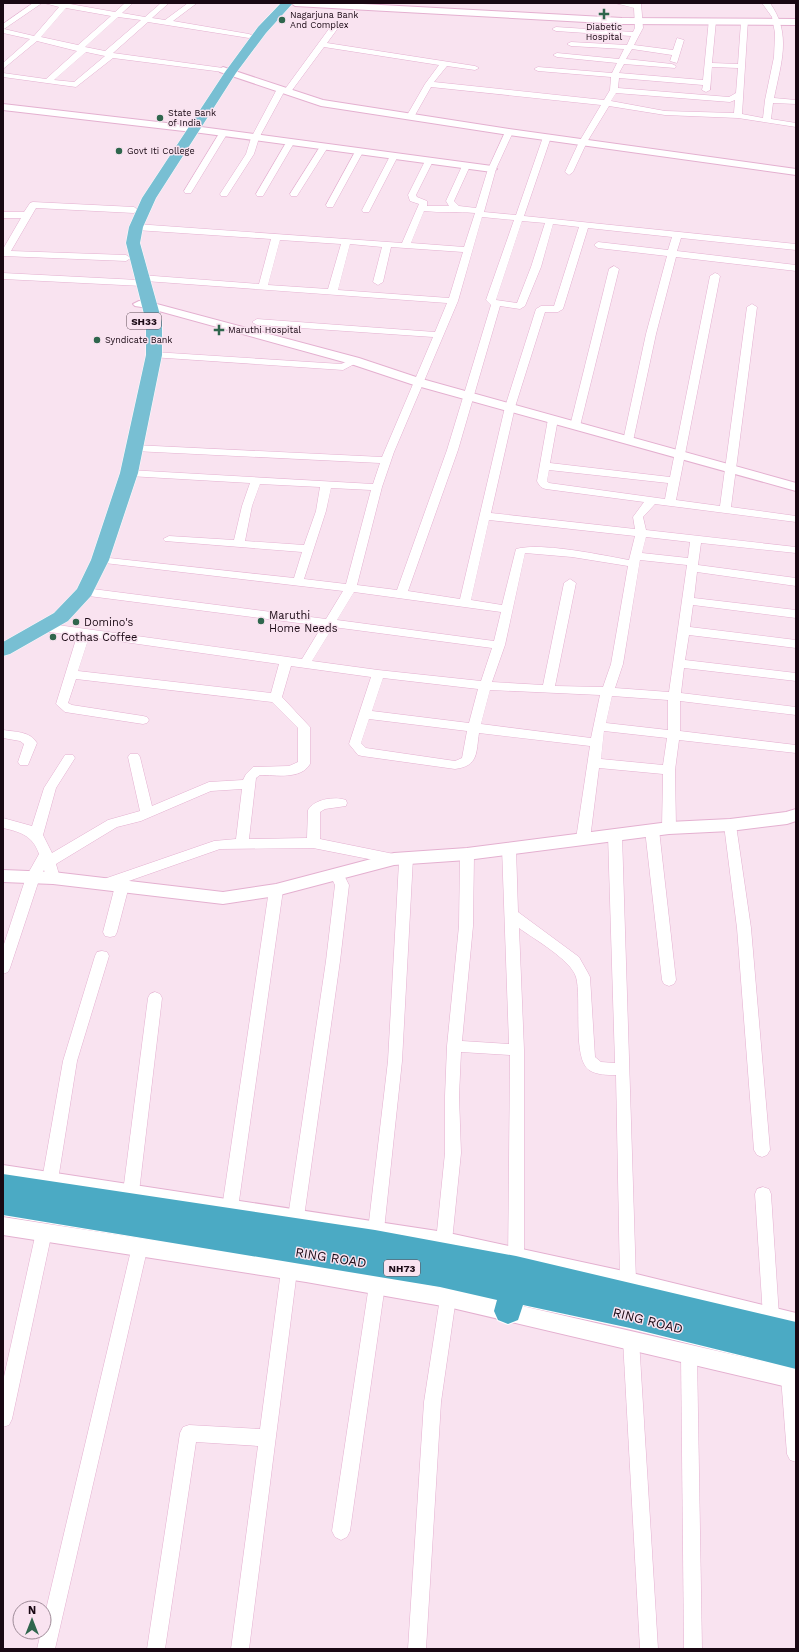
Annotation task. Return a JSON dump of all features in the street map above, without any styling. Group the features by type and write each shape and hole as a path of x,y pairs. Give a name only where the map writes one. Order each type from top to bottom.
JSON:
{"highway":[{"name":"RING ROAD","path":"3,1178 440,1275 514,1281 796,1335"},
{"name":"RING ROAD","path":"3,1203 128,1206"},
{"name":"RING ROAD","path":"514,1281 630,1315 794,1371"}],"main road":[{"name":"SH33","path":"3,650 61,617 85,592 100,560 129,473 154,355 154,322 144,304 138,281 133,243 136,227 148,198 249,36 279,3"},
{"name":"SH33","path":"227,71 287,3"},
{"name":"SH33","path":"138,281 126,258 124,242 127,228 134,210 190,129"},
{"name":"SH33","path":"3,641 38,621 60,603 76,584 89,562 102,527 125,448 142,374 145,352 143,316 144,304"}],"street":[{"path":"3,27 38,3"},
{"path":"48,3 66,4 116,14 249,36"},
{"path":"86,8 93,3"},
{"path":"47,82 129,3"},
{"path":"3,75 72,85 78,84 165,3"},
{"path":"167,22 193,3"},
{"path":"295,3 638,21 796,22"},
{"path":"569,172 583,142 608,103 614,90 615,74 639,28 637,5 619,3"},
{"path":"766,3 777,22 779,52 768,100 767,121"},
{"path":"3,67 35,39 66,4"},
{"path":"706,116 706,83 712,21"},
{"path":"738,116 745,22"},
{"path":"224,194 250,154 255,138 284,90 337,24"},
{"path":"556,28 636,34"},
{"path":"3,31 80,49 227,71 321,103 509,132 796,172"},
{"path":"668,80 680,40"},
{"path":"322,44 475,68"},
{"path":"571,44 630,47 676,53"},
{"path":"557,55 672,66"},
{"path":"410,117 429,84 444,64"},
{"path":"708,64 742,66"},
{"path":"538,69 615,74 706,83"},
{"path":"429,84 608,103 665,113 706,116 738,116 796,125"},
{"path":"614,90 730,100 740,94"},
{"path":"768,100 796,102"},
{"path":"3,107 190,129 492,169"},
{"path":"304,665 351,588 377,487 418,382 453,302 492,169 509,132"},
{"path":"188,191 223,134"},
{"path":"547,137 491,300 492,303 558,310 584,225"},
{"path":"260,194 290,143"},
{"path":"294,194 324,147"},
{"path":"330,205 359,152"},
{"path":"366,210 394,156"},
{"path":"405,245 409,240 415,220 424,204 413,199 412,196 429,161"},
{"path":"466,166 450,201 453,206 458,208 479,213 520,218 796,247"},
{"path":"126,258 4,253 32,206 36,204 134,210"},
{"path":"421,208 441,210 458,208"},
{"path":"3,215 27,215"},
{"path":"464,604 510,407 531,307 536,267 550,221"},
{"path":"136,227 276,238 468,250"},
{"path":"628,440 651,334 677,234"},
{"path":"262,288 276,238"},
{"path":"332,293 346,242"},
{"path":"378,282 387,244"},
{"path":"598,245 796,268"},
{"path":"575,426 614,268"},
{"path":"3,276 138,281 262,288 453,302"},
{"path":"670,502 681,455 704,327 715,276"},
{"path":"401,594 418,552 452,454 468,396 477,373 496,303"},
{"path":"144,304 355,361 418,382 796,487"},
{"path":"725,510 752,307"},
{"path":"257,322 438,335"},
{"path":"154,355 343,367 355,361"},
{"path":"553,419 546,466 542,481 546,486 796,519"},
{"path":"134,448 387,460"},
{"path":"546,466 675,481"},
{"path":"129,473 377,487"},
{"path":"239,544 247,506 256,480"},
{"path":"298,582 321,511 326,484"},
{"path":"583,839 600,726 607,692 617,664 641,534 638,517 652,500"},
{"path":"485,516 796,550"},
{"path":"169,539 309,549"},
{"path":"669,828 669,770 674,734 674,696 696,540"},
{"path":"378,674 355,744 362,752 455,765 463,764 468,760 474,728 485,685 499,645 520,551 525,550 692,565 796,582"},
{"path":"100,560 401,594 507,609"},
{"path":"548,689 570,583"},
{"path":"85,592 499,645"},
{"path":"688,601 796,614"},
{"path":"43,627 304,665 378,674 485,685 645,693 796,711"},
{"path":"684,630 796,644"},
{"path":"84,633 70,674 62,704 65,707 143,720"},
{"path":"276,698 286,662"},
{"path":"679,662 796,677"},
{"path":"70,674 276,698 304,727 304,764 301,768 294,770 257,770 250,777 242,844"},
{"path":"364,714 597,743"},
{"path":"600,726 796,749"},
{"path":"3,734 23,737 31,743 24,762"},
{"path":"134,757 147,814"},
{"path":"36,836 50,788 69,758"},
{"path":"594,763 669,770"},
{"path":"3,968 33,877 47,858 104,827 147,814 209,787 249,784"},
{"path":"313,843 314,810 322,805 342,803"},
{"path":"3,876 53,878 223,898 276,890 338,876 400,859 467,854 669,828 730,825 787,818 796,815"},
{"path":"3,823 30,830 36,836 43,846 53,878"},
{"path":"730,825 744,928 762,1150"},
{"path":"652,830 669,980"},
{"path":"615,835 623,1068 628,1281"},
{"path":"106,884 213,846 313,843 400,859"},
{"path":"509,848 517,1050 514,1281"},
{"path":"444,1241 453,1153 452,1096 454,1046 466,926 467,854"},
{"path":"376,1230 395,1061 400,859"},
{"path":"296,1217 333,961 342,885 338,876"},
{"path":"110,932 122,886"},
{"path":"230,1208 276,890"},
{"path":"512,915 574,961 579,968 583,977 588,1058 591,1064 596,1068 623,1068"},
{"path":"50,1180 70,1061 102,956"},
{"path":"128,1206 155,998"},
{"path":"454,1046 517,1050"},
{"path":"3,1178 50,1180 128,1206 230,1208 444,1241 514,1281 631,1340 689,1354 794,1371 796,1454"},
{"path":"764,1194 771,1316"},
{"path":"3,1226 140,1246 448,1298 514,1281 628,1281 796,1322"},
{"path":"3,1419 44,1232"},
{"path":"46,1649 140,1246"},
{"path":"240,1649 289,1271"},
{"path":"341,1530 377,1285"},
{"path":"417,1649 429,1487 430,1436 434,1384 448,1298"},
{"path":"631,1340 649,1649"},
{"path":"689,1354 693,1649"},
{"path":"156,1649 189,1433 267,1438"}],"place":[{"name":"Diabetic Hospital","path":"604,14"},
{"name":"Nagarjuna Bank And Complex","path":"282,20"},
{"name":"State Bank of India","path":"160,118"},
{"name":"Govt Iti College","path":"119,151"},
{"name":"Maruthi Hospital","path":"219,330"},
{"name":"Syndicate Bank","path":"97,340"},
{"name":"Maruthi Home Needs","path":"261,621"},
{"name":"Domino's","path":"76,622"},
{"name":"Cothas Coffee","path":"53,637"}]}
